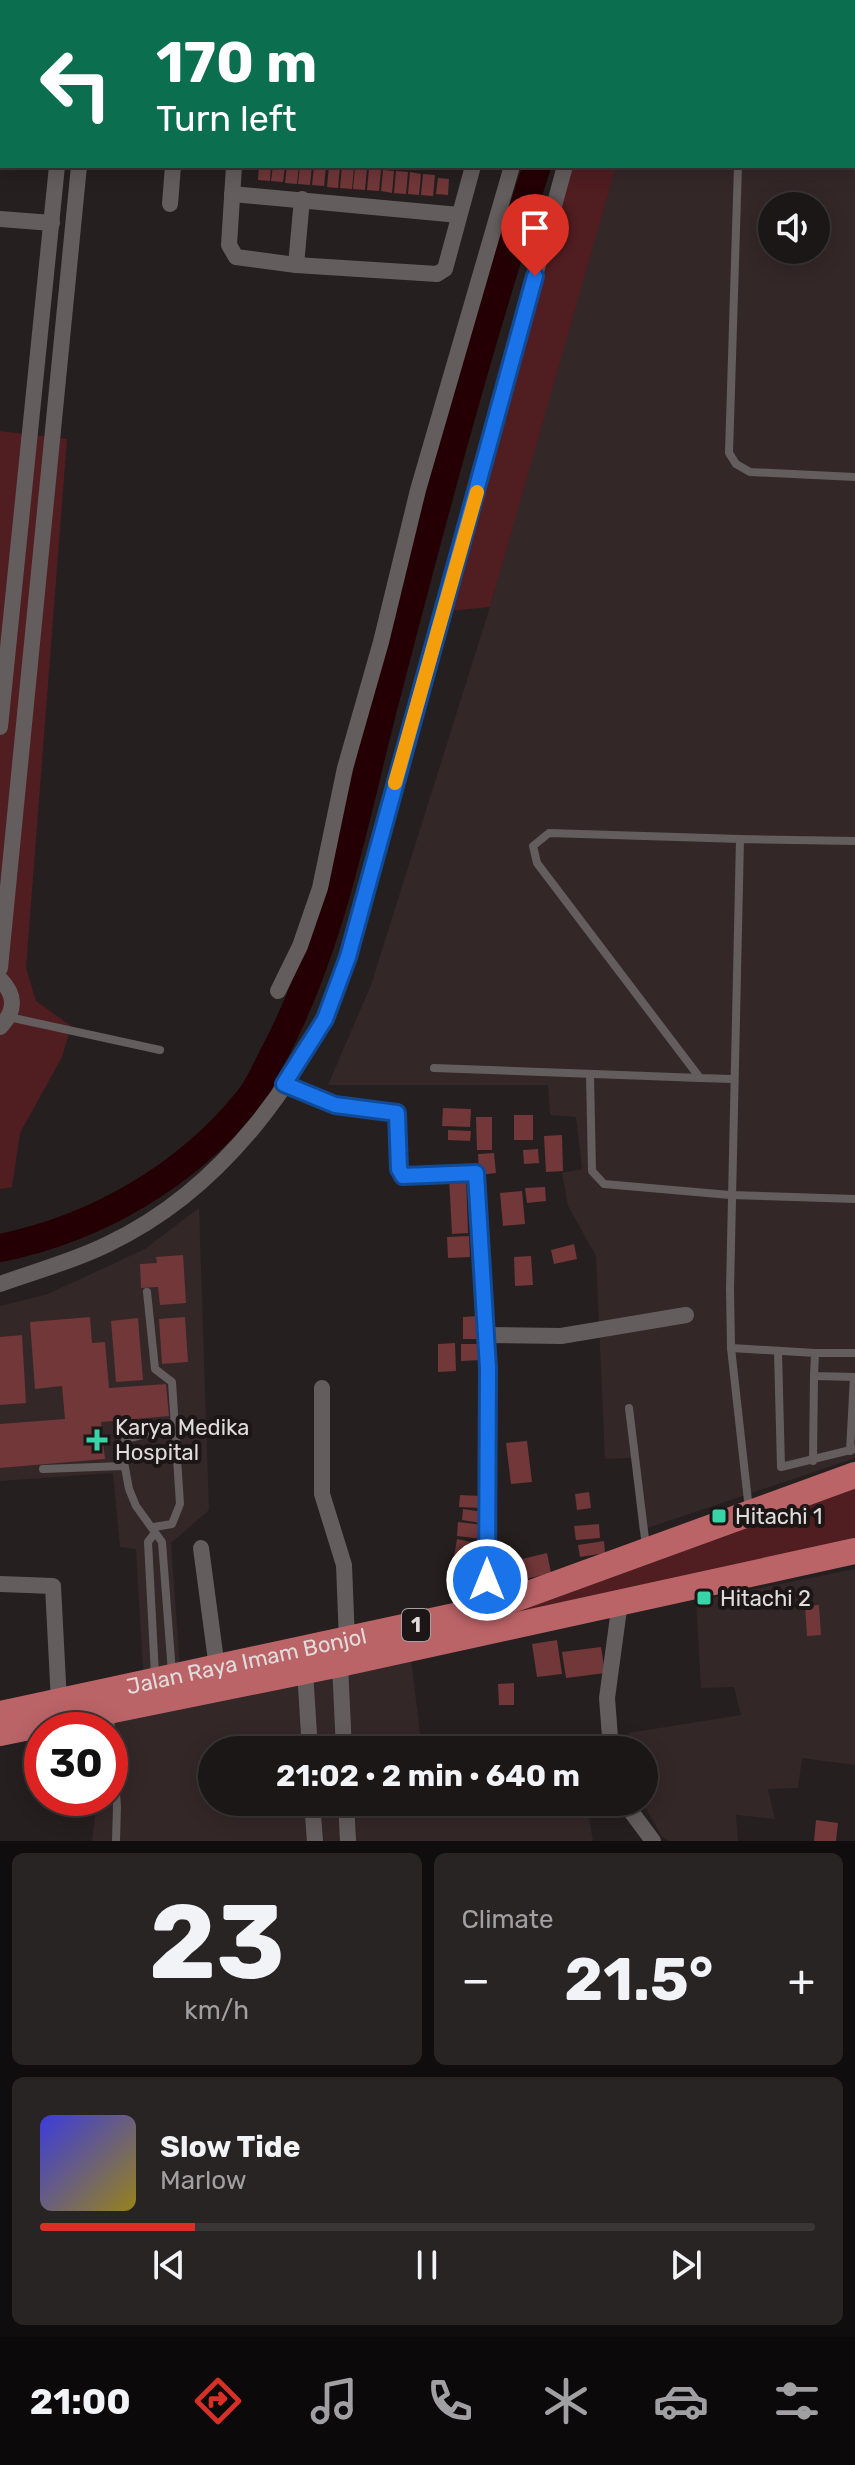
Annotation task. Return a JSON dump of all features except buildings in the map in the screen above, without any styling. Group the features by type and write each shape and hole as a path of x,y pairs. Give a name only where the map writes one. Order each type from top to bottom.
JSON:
{"highway":[{"name":"Jalan Raya Imam Bonjol","path":"0,1733 305,1671 344,1652 487,1609 646,1552 749,1511 853,1458"},
{"name":"Jalan Raya Imam Bonjol","path":"0,1714 217,1668 344,1652 620,1602 855,1551"}],"street":[{"path":"0,727 57,168"},
{"path":"0,968 79,168"},
{"path":"170,204 173,168"},
{"path":"234,168 230,251 236,257 296,265 442,273 472,168"},
{"path":"278,991 300,946 320,888 345,768 381,642 418,490 511,168"},
{"path":"0,1284 109,1244 162,1211 231,1153 284,1084 325,1019 348,957 564,168"},
{"path":"232,194 459,215"},
{"path":"296,265 302,199"},
{"path":"0,219 52,223"},
{"path":"0,979 9,989 13,1003 5,1022"},
{"path":"284,1084 335,1105 397,1113 399,1169 403,1176 476,1173 485,1335 487,1609"},
{"path":"485,1335 561,1336 686,1315"},
{"path":"322,1388 322,1494 344,1565 344,1736"},
{"path":"201,1548 217,1668"},
{"path":"0,1584 53,1586 59,1702"},
{"path":"610,1736 607,1698 620,1602"},
{"path":"305,1671 309,1736"},
{"path":"313,1816 315,1841"},
{"path":"347,1816 348,1841"},
{"path":"634,1816 653,1841"}],"lane":[{"path":"738,168 729,453 736,464 750,472 855,477"},
{"path":"700,1078 537,863 533,846 549,833 855,841"},
{"path":"740,839 732,1079 731,1348 749,1511"},
{"path":"5,1022 160,1050"},
{"path":"434,1068 732,1079"},
{"path":"590,1074 592,1171 597,1179 616,1187 855,1199"},
{"path":"147,1292 155,1369 172,1382 178,1516 172,1524 154,1531 148,1542 164,1680"},
{"path":"731,1348 855,1353"},
{"path":"778,1352 779,1464 786,1468 813,1461 853,1458 855,1377 814,1376"},
{"path":"813,1461 815,1353"},
{"path":"629,1408 646,1552"},
{"path":"164,1680 162,1542 136,1506 123,1466 122,1440 174,1427"},
{"path":"43,1469 123,1466"},
{"path":"110,1711 117,1806 116,1841"}],"shaded area":[{"path":"567,168 615,168 490,607 439,612"},
{"path":"612,168 855,168 855,1458 639,1531 632,1458 605,1459 596,1256 568,1206 562,1173 582,1169 576,1117 550,1115 548,1085 328,1085 371,985 490,607"},
{"path":"0,431 67,439 26,968 36,1001 71,1026 62,1057 20,1133 12,1187 0,1189"},
{"name":"Karya Medika Hospital","path":"199,1208 209,1510 171,1543 180,1668 143,1670 136,1549 120,1547 113,1473 0,1481 0,1306 48,1294 145,1249"},
{"path":"855,1475 855,1551 620,1602 347,1641"},
{"path":"855,1569 855,1765 802,1758 798,1788 768,1789 775,1819 736,1815 738,1841 669,1841 662,1837 650,1816 658,1816 658,1736 628,1736 628,1733 741,1715 734,1687 701,1688 696,1601"},
{"path":"411,1658 420,1736 198,1736 198,1816 589,1816 593,1841 92,1841 95,1816 128,1816 128,1719"}],"waterway":[{"path":"0,1248 70,1228 104,1213 168,1175 197,1153 248,1100 276,1050 327,926 456,436 536,168"}],"slow traffic":[{"path":"395,783 477,492"}],"place":[{"name":"Karya Medika Hospital","path":"97,1440"},
{"name":"Hitachi 1","path":"719,1516"},
{"name":"Hitachi 2","path":"704,1598"}],"route":[{"path":"487,1580 488,1368 477,1236 476,1173 403,1176 399,1169 399,1118 394,1110 335,1105 284,1084 325,1019 348,957 535,276"}]}
